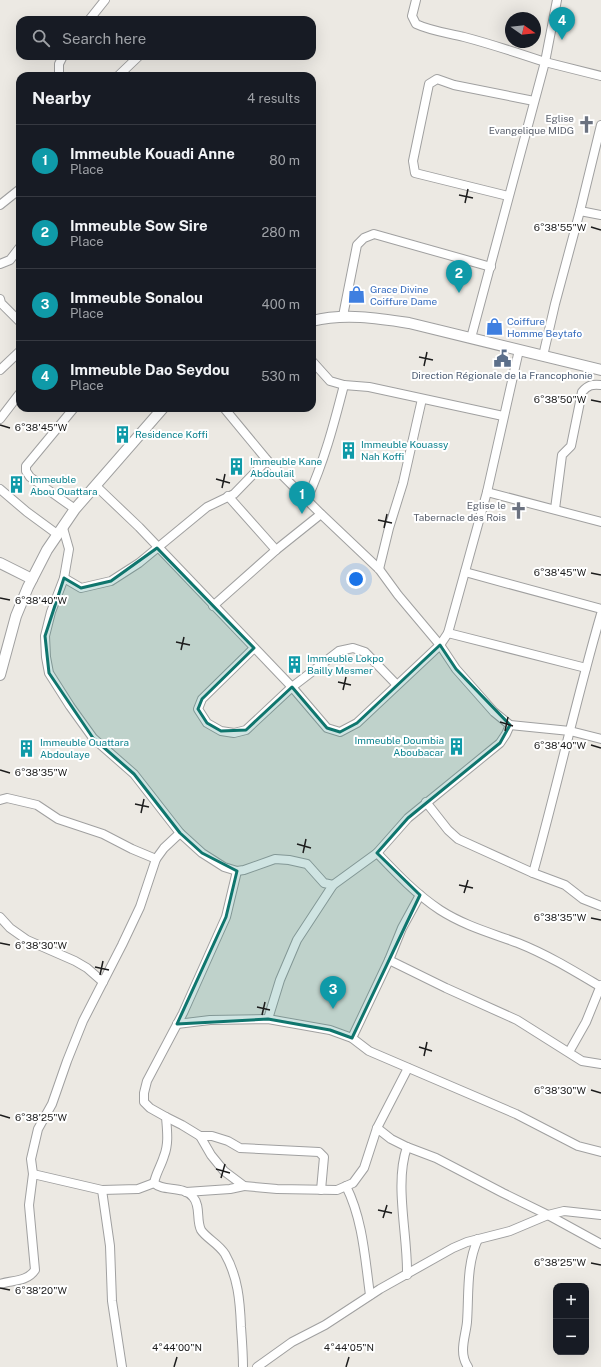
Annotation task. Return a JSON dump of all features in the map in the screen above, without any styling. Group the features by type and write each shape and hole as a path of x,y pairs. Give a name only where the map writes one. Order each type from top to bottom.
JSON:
{"street":[{"path":"92,16 105,0"},
{"path":"416,0 412,16 416,24 424,28 464,37 544,62 601,76"},
{"path":"471,338 544,62 557,0"},
{"path":"59,72 62,60"},
{"path":"122,72 135,60"},
{"path":"508,196 415,173 413,161 429,84 437,79 454,85 534,101"},
{"path":"543,356 601,125"},
{"path":"0,205 16,192"},
{"path":"580,211 601,215"},
{"path":"343,316 357,245 364,238 374,234 491,267"},
{"path":"0,264 10,260 16,252"},
{"path":"0,299 1,303 16,318"},
{"path":"316,320 343,316 409,323 601,370"},
{"path":"96,486 138,527 292,687 327,728 340,732 357,723 440,645 448,633 487,492 519,350"},
{"path":"0,370 16,355"},
{"path":"316,365 330,381 344,385 369,387 503,416"},
{"path":"555,509 562,455 571,446 582,392 593,384 601,385"},
{"path":"307,499 317,478 332,432 344,385"},
{"path":"0,419 16,398"},
{"path":"379,569 387,535 403,483 422,399"},
{"path":"71,412 26,466 26,471 30,476 75,509"},
{"path":"0,675 16,616 32,579 47,550 75,509 160,412"},
{"path":"227,412 267,460 379,569 398,596 440,645 456,669 494,712 510,725 570,731 601,739"},
{"path":"64,578 81,588 111,581 139,563 207,507 234,494 267,460"},
{"path":"0,489 27,512 60,531 69,549 64,578 51,612 45,636 48,673 93,738 134,774 180,832 202,853 224,867 237,871 275,859 289,860 307,864 324,883 333,885"},
{"path":"487,492 601,522"},
{"path":"228,496 276,550"},
{"path":"213,606 276,550 322,514"},
{"path":"0,563 32,579"},
{"path":"465,572 601,609"},
{"path":"533,873 549,817 601,614"},
{"path":"448,633 586,668"},
{"path":"254,648 202,699 198,709 207,723 221,731 234,733 246,730 292,687 340,651 353,648 365,652 397,685"},
{"path":"268,1019 280,980 297,940 333,885 377,853 408,818 426,802 500,744 510,725"},
{"path":"0,800 7,798 37,805 58,819 103,834 156,859"},
{"path":"426,802 448,830 458,839 533,873 565,885 583,899 601,906"},
{"path":"0,1284 25,1279 35,1270 29,1205 34,1174 31,1160 38,1129 52,1104 83,1021 140,907 156,859 164,848 180,832"},
{"path":"377,853 408,886 441,910 476,929 519,944 561,962 601,987 586,1022 569,1052"},
{"path":"237,871 226,917 177,1024 147,1081 144,1093 144,1102 150,1108 200,1136 211,1155 224,1171 244,1186"},
{"path":"352,1038 389,960 402,928 420,895"},
{"path":"0,917 10,928 27,940 75,961 87,968 103,982"},
{"path":"389,960 517,1020 582,1061 601,1064"},
{"path":"177,1024 194,1023 201,1020 268,1019 330,1030 352,1038 369,1051 516,1114 578,1146 601,1152"},
{"path":"154,1183 157,1186 186,1192 230,1190 244,1186 277,1189 337,1190 353,1183 364,1168 377,1128 408,1068"},
{"path":"154,1183 155,1176 167,1145 166,1117"},
{"path":"377,1128 391,1140 436,1158 548,1215 601,1244"},
{"path":"200,1136 212,1136 228,1141 240,1148 319,1152 324,1157 321,1190"},
{"path":"407,1147 402,1160 401,1184 408,1259 407,1275"},
{"path":"34,1174 102,1190 138,1189 154,1183"},
{"path":"346,1186 354,1202 358,1218 370,1295"},
{"path":"102,1190 110,1246 112,1300 122,1367"},
{"path":"186,1192 193,1198 197,1205 198,1219 203,1232 223,1251 235,1276 240,1302 243,1367"},
{"path":"257,1367 292,1342 325,1325 370,1295 453,1248 510,1231 548,1215 564,1212 601,1215"},
{"path":"468,1367 464,1361 463,1349 467,1324 471,1262 474,1247 478,1240"}],"highlighted area":[{"path":"157,548 254,648 202,699 198,709 207,723 221,731 246,730 292,687 327,728 340,732 357,723 440,645 456,669 510,725 500,743 408,818 377,853 420,895 352,1038 330,1030 268,1019 177,1024 226,917 237,871 202,853 180,833 134,774 93,738 49,673 45,636 64,578 81,588 111,581"}],"place":[{"name":"Immeuble Dao Seydou","path":"562,40"},
{"name":"Eglise Evangelique MIDG","path":"587,124"},
{"name":"Immeuble Sow Sire","path":"459,293"},
{"name":"Grace Divine Coiffure Dame","path":"357,295"},
{"name":"Coiffure Homme Beytafo","path":"494,327"},
{"name":"Direction Régionale de la Francophonie","path":"502,358"},
{"name":"Residence Koffi","path":"122,434"},
{"name":"Immeuble Kouassy Nah Koffi","path":"348,450"},
{"name":"Immeuble Kane Abdoulail","path":"237,467"},
{"name":"Immeuble Abou Ouattara","path":"17,485"},
{"name":"Eglise le Tabernacle des Rois","path":"519,511"},
{"name":"Immeuble Kouadi Anne","path":"302,514"},
{"name":"Immeuble Lokpo Bailly Mesmer","path":"294,664"},
{"name":"Immeuble Doumbia Aboubacar","path":"457,746"},
{"name":"Immeuble Ouattara Abdoulaye","path":"27,748"},
{"name":"Immeuble Sonalou","path":"333,1009"}]}
